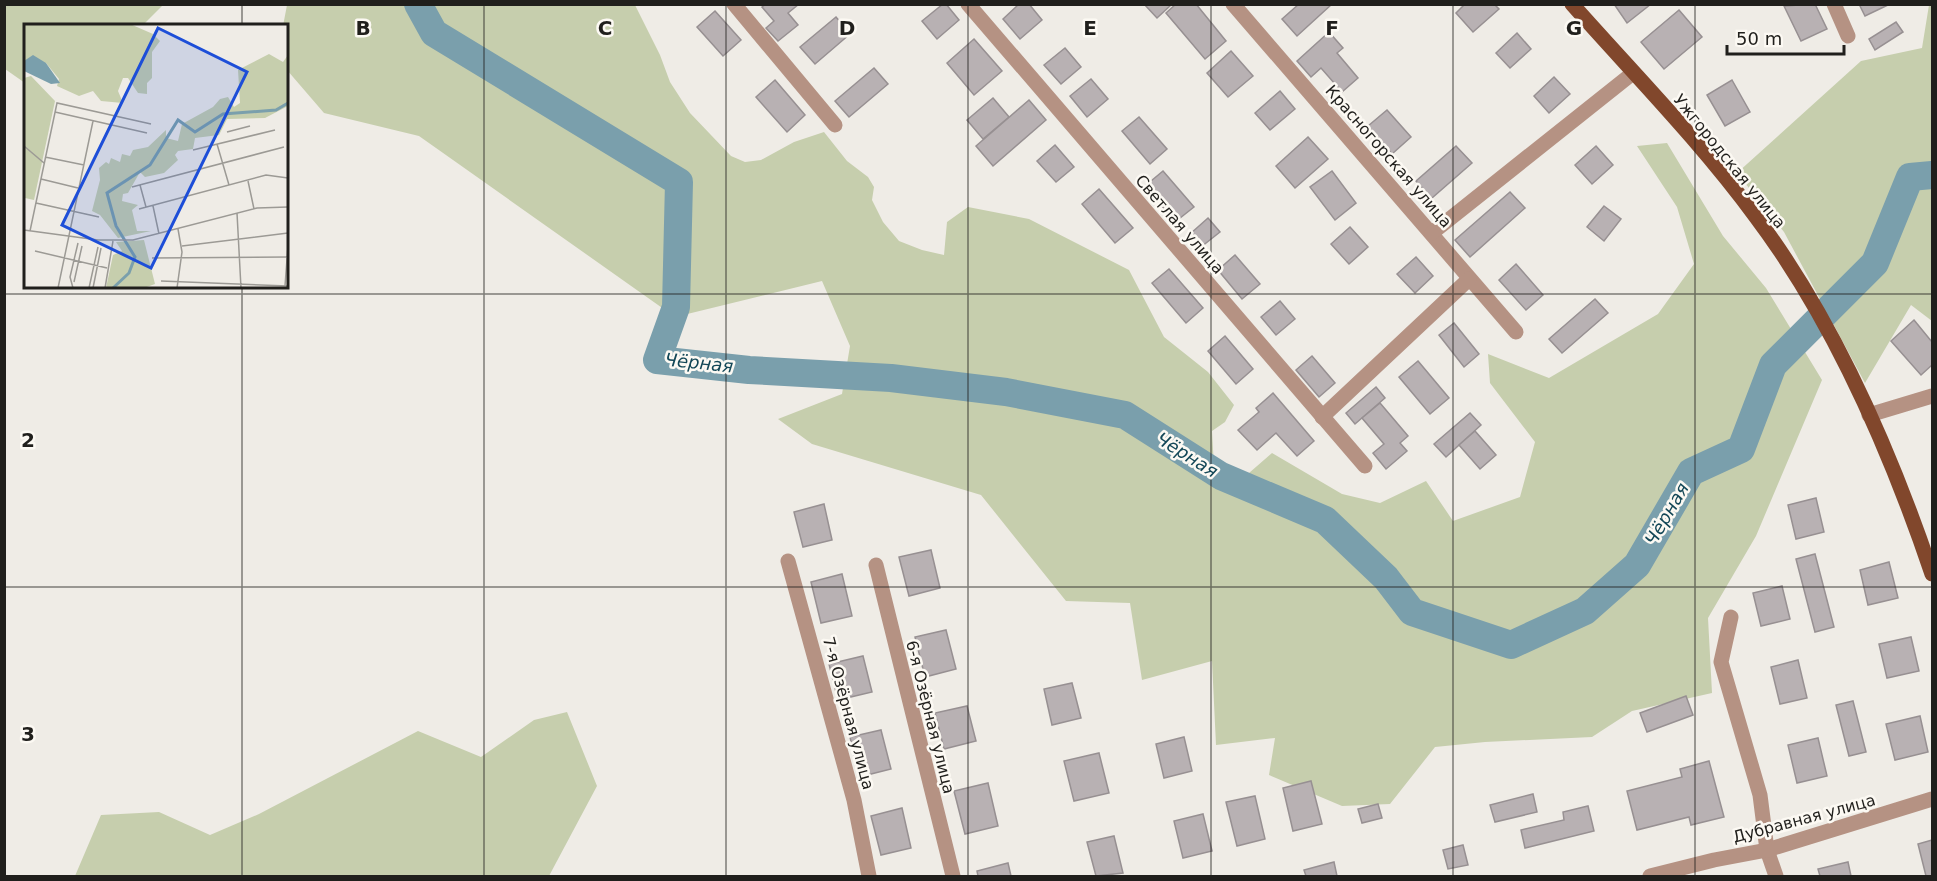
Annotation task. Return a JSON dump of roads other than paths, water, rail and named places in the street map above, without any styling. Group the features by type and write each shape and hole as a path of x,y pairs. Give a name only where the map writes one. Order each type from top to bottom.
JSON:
{"main road":[{"name":"Ужгородская улица","path":"1572,4 1756,216 1786,260 1840,355 1897,475 1932,574"}],"street":[{"path":"734,4 835,125"},
{"name":"Светлая улица","path":"968,4 1365,466"},
{"name":"Красногорская улица","path":"1233,4 1516,332"},
{"path":"1834,4 1848,36"},
{"path":"1432,233 1633,73"},
{"path":"1322,417 1469,279"},
{"path":"1869,415 1932,396"},
{"name":"7-я Озёрная улица","path":"788,561 854,800 869,876"},
{"name":"6-я Озёрная улица","path":"876,565 952,876"},
{"path":"1731,616 1721,662 1760,795 1767,850 1776,876"},
{"name":"Дубравная улица","path":"1650,876 1767,850 1932,799"}],"waterway":[{"name":"Чёрная","path":"418,4 434,33 679,182 676,307 657,360 749,370 891,378 1006,392 1125,415 1221,476 1325,520 1386,578 1412,612 1511,645 1585,611 1637,565 1691,472 1741,449 1773,365 1875,263 1910,177 1932,175"}]}
